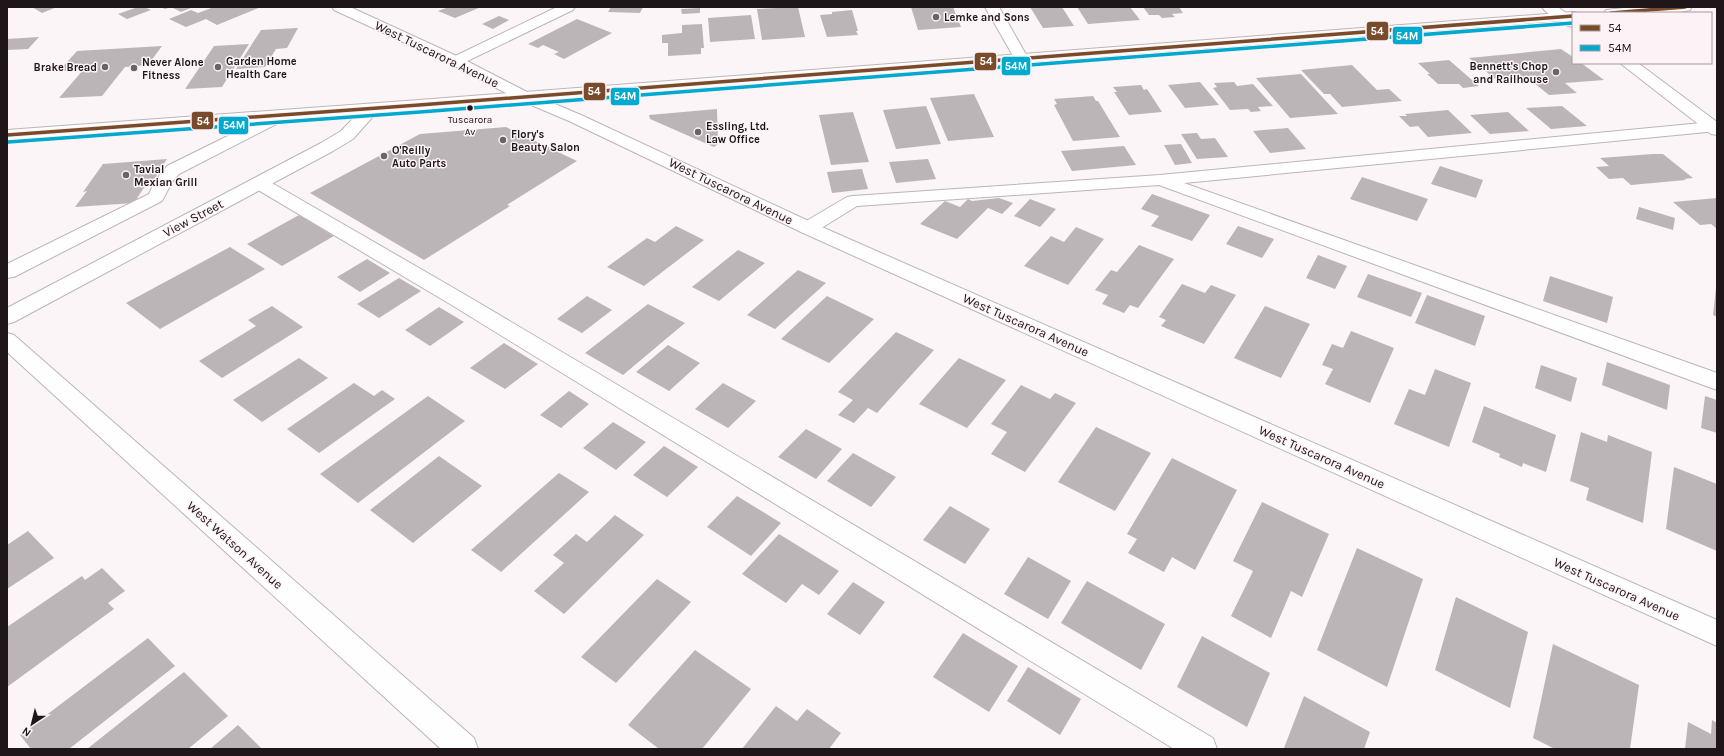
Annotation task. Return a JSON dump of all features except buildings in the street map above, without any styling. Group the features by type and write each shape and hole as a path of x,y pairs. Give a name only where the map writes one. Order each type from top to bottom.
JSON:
{"street":[{"name":"West Tuscarora Avenue","path":"339,7 456,61 523,96 588,124 808,228 1717,633"},
{"path":"456,61 568,7"},
{"path":"992,7 1021,58"},
{"path":"1549,7 1570,19"},
{"path":"1622,12 1685,7"},
{"path":"7,135 371,109 1021,58 1570,19"},
{"path":"1629,64 1714,128"},
{"name":"View Street","path":"7,316 347,135 371,109"},
{"path":"7,272 156,197 164,181 173,170 282,115"},
{"path":"808,228 853,201 1160,180 1714,128"},
{"path":"1160,180 1717,382"},
{"path":"259,183 457,298 1202,749"},
{"name":"West Watson Avenue","path":"7,340 463,749"}],"transit line":[{"name":"54","path":"1623,12 1685,7"},
{"name":"54","path":"7,135 419,105 1572,16"},
{"name":"54M","path":"8,142 420,112 1572,23"}],"place":[{"name":"Lemke and Sons","path":"936,17"},
{"name":"Brake Bread","path":"105,67"},
{"name":"Garden Home Health Care","path":"218,67"},
{"name":"Never Alone Fitness","path":"134,68"},
{"name":"Bennett's Chop and Railhouse","path":"1556,72"},
{"name":"Tuscarora Av","path":"470,108"},
{"name":"Essling, Ltd. Law Office","path":"698,132"},
{"name":"Flory's Beauty Salon","path":"503,140"},
{"name":"O'Reilly Auto Parts","path":"384,156"},
{"name":"Tavial Mexian Grill","path":"126,175"}]}
